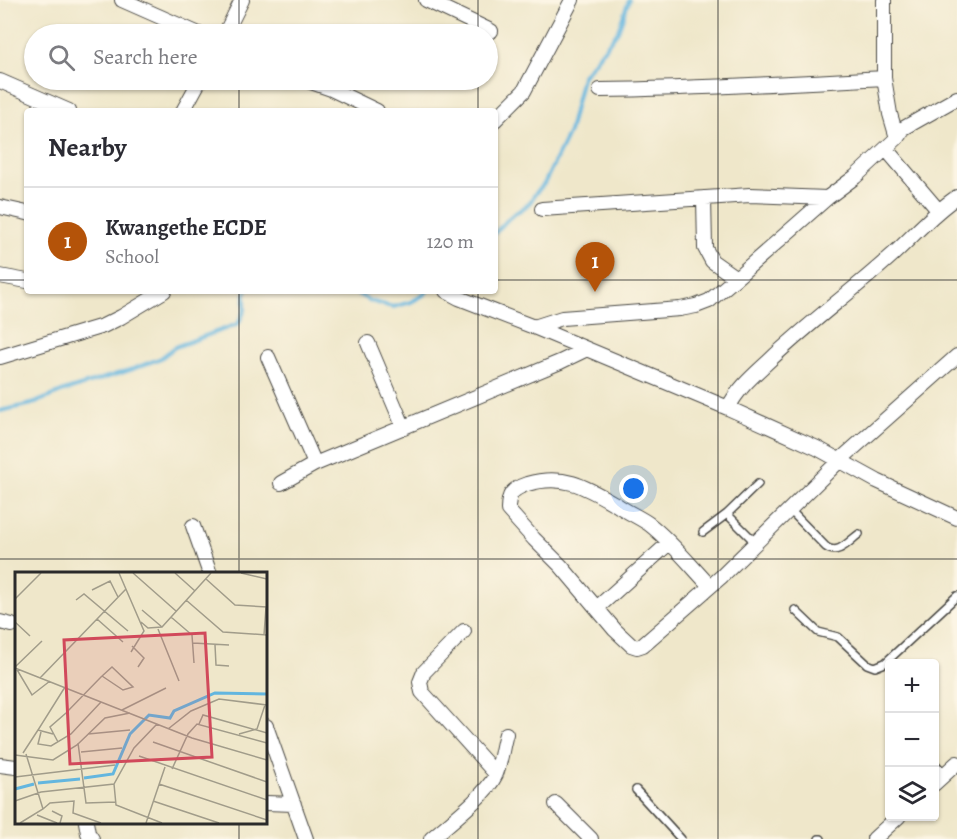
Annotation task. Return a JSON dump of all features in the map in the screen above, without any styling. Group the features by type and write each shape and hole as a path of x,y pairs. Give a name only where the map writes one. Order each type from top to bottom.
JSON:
{"street":[{"path":"122,0 177,24"},
{"path":"230,24 242,0"},
{"path":"426,0 476,24"},
{"path":"498,117 524,91 572,0"},
{"path":"884,0 884,78 897,138"},
{"path":"600,90 766,85 884,78"},
{"path":"0,81 62,108"},
{"path":"185,108 195,90"},
{"path":"333,90 371,108"},
{"path":"534,327 562,318 681,309 709,301 827,198 855,177 897,138 904,128 957,98"},
{"path":"886,148 938,210"},
{"path":"542,209 750,195 827,198"},
{"path":"728,408 733,398 752,377 792,339 891,257 938,210 957,197"},
{"path":"704,198 705,249 712,261 736,278"},
{"path":"0,207 24,212"},
{"path":"0,276 24,280"},
{"path":"0,357 103,326 159,294"},
{"path":"452,294 728,408 817,448 877,481 957,518"},
{"path":"368,343 404,428"},
{"path":"281,483 315,464 587,349"},
{"path":"710,586 648,524 576,483 539,480 512,492 508,499 508,510 561,566 615,630 631,645 637,647 643,645 710,586 840,460 957,356"},
{"path":"268,357 315,464"},
{"path":"193,526 210,572"},
{"path":"597,608 669,543"},
{"path":"464,632 424,672 420,682 422,692 496,774"},
{"path":"267,729 306,839"},
{"path":"431,839 490,784 496,774 506,734"},
{"path":"939,779 957,764"},
{"path":"0,765 15,767"},
{"path":"267,803 294,804"},
{"path":"556,804 591,839"},
{"path":"874,839 894,821"},
{"path":"86,824 92,839"}],"lane":[{"path":"703,532 728,514 758,484"},
{"path":"790,510 831,551 838,550 859,534"},
{"path":"728,514 756,543"},
{"path":"795,610 818,632 838,637 867,664 875,667 885,663 957,596"},
{"path":"938,767 945,774"},
{"path":"636,790 681,839"}],"waterway":[{"path":"498,230 510,217 529,204 544,184 569,132 582,77 618,31 629,0"},
{"path":"0,411 32,404 64,391 133,369 161,358 175,347 238,324 245,310 245,294"},
{"path":"358,294 370,301 393,307 411,302 425,294"}],"place":[{"name":"Kwangethe ECDE","path":"595,292"}]}
